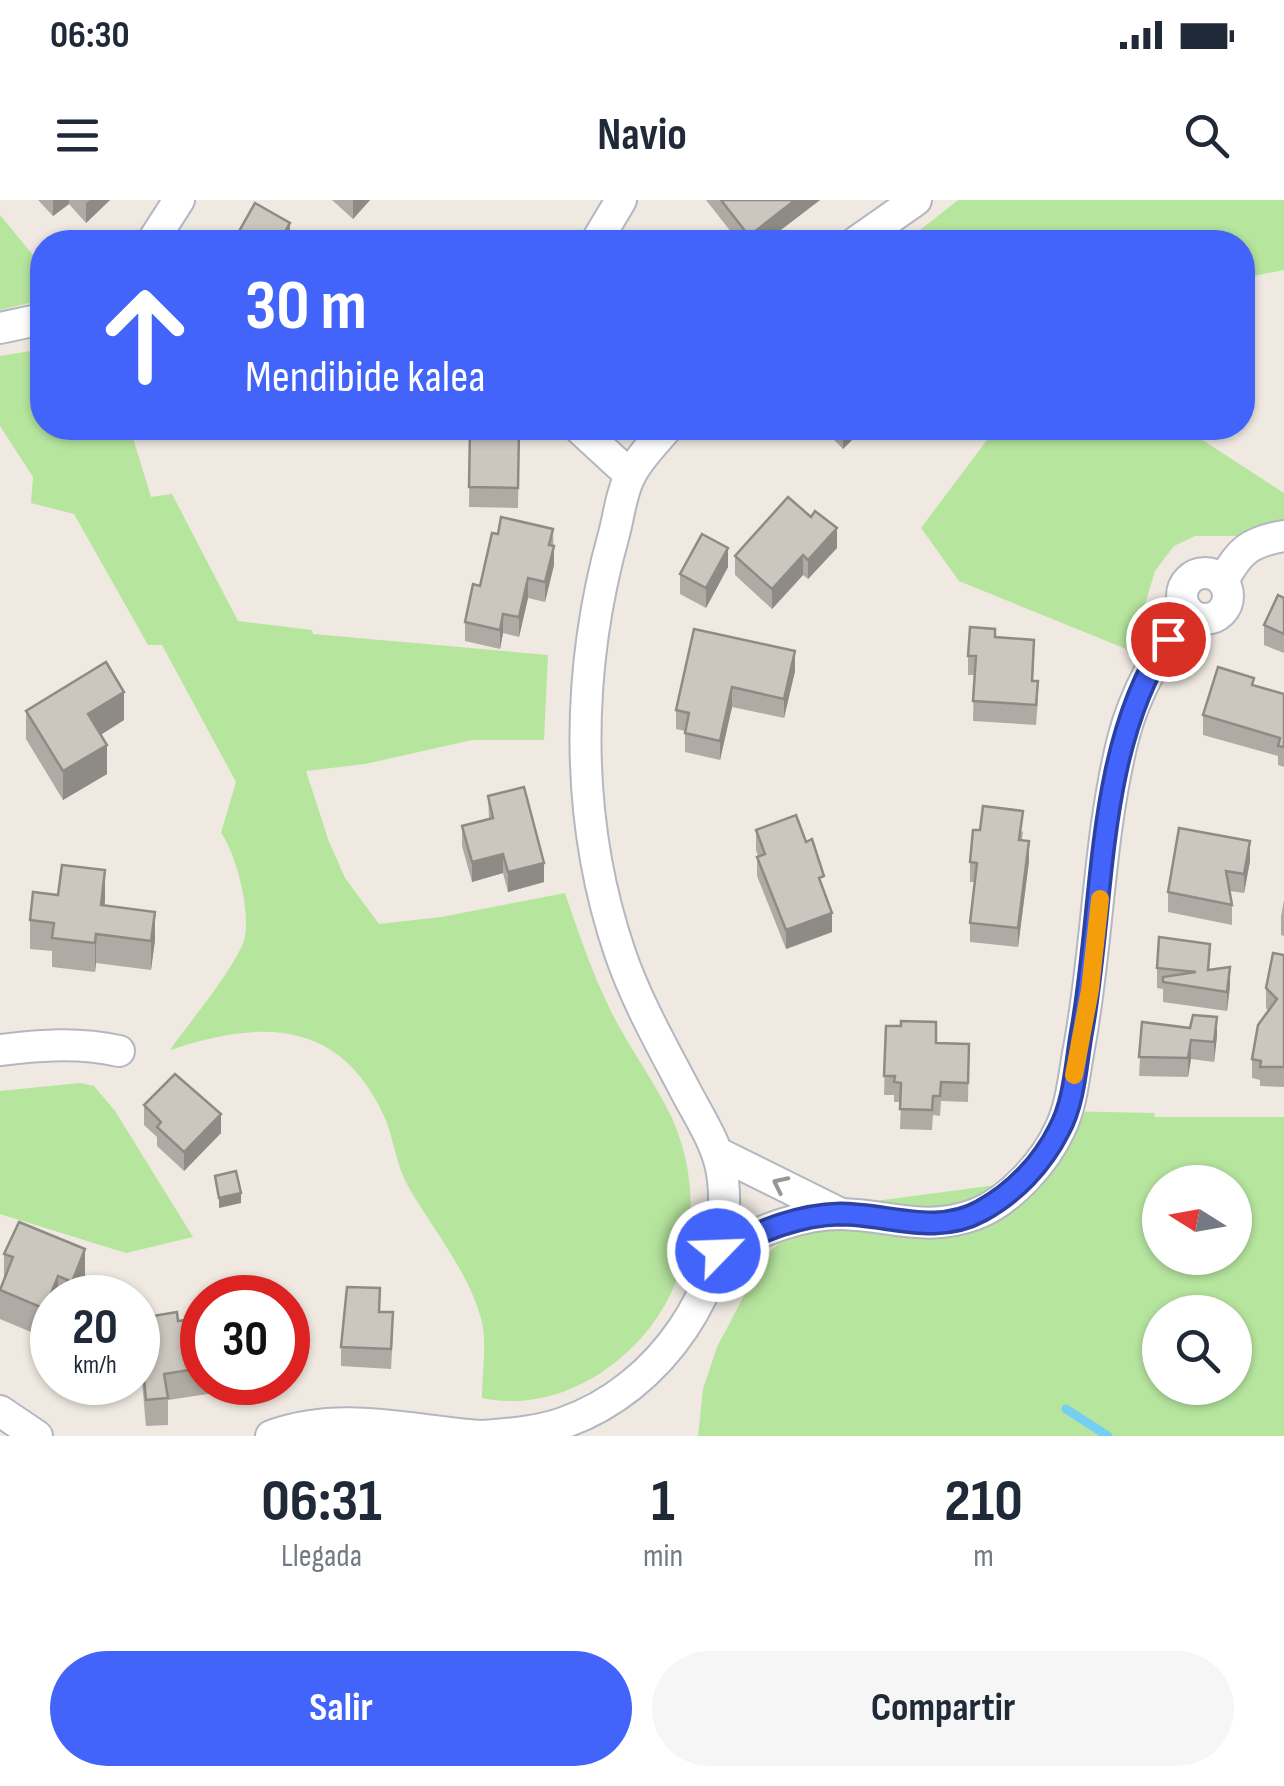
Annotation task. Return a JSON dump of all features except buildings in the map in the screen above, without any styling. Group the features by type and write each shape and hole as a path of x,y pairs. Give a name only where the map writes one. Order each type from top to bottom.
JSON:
{"street":[{"path":"160,230 179,200"},
{"path":"603,230 621,200"},
{"path":"873,230 916,200"},
{"path":"0,328 30,322"},
{"path":"592,440 630,475"},
{"path":"272,1436 326,1423 375,1422 481,1436 524,1432 564,1422 604,1404 639,1378 666,1350 692,1314 718,1251 723,1180 718,1154 620,954 591,835 584,713 598,590 630,475 658,440"},
{"path":"718,1251 786,1221 841,1214 930,1224 978,1213 1008,1194 1038,1164 1061,1128 1090,990 1106,838 1123,738 1149,668 1187,610 1183,603 1184,588 1194,576 1209,573 1223,582 1236,555 1264,540 1284,536"},
{"path":"0,1050 54,1044 92,1045 118,1051"},
{"path":"718,1154 841,1214"},
{"path":"0,1411 37,1436"}],"green space":[{"path":"958,200 1284,200 1284,270 1255,276 1255,230 920,230"},
{"path":"0,215 30,251 30,303 0,310"},
{"path":"30,351 30,440 134,440 151,497 172,494 238,621 312,630 313,634 548,655 544,740 472,740 365,764 306,771 345,878 379,924 441,917 565,893 609,1007 666,1106 680,1138 691,1205 680,1272 647,1331 623,1356 592,1378 539,1399 482,1398 484,1340 476,1304 460,1269 405,1179 384,1116 366,1084 344,1060 320,1044 294,1035 265,1032 203,1040 170,1050 227,972 245,935 242,888 233,856 221,833 236,782 162,645 148,645 74,514 31,503 33,477 0,426 0,356"},
{"path":"987,440 1202,440 1284,493 1284,529 1250,536 1195,536 1174,546 1155,571 1131,651 959,581 921,528"},
{"path":"80,1083 94,1086 115,1111 193,1237 126,1253 0,1214 0,1091"},
{"path":"1056,1111 1155,1113 1154,1117 1284,1117 1284,1436 698,1436 703,1389 717,1347 765,1256 796,1228 838,1206 1004,1184 1028,1157"}],"waterway":[{"path":"1066,1409 1108,1436"}],"slow traffic":[{"path":"1074,1075 1090,990 1100,899"}],"route":[{"path":"718,1251 786,1221 841,1214 930,1224 978,1213 1008,1194 1038,1164 1061,1128 1070,1098 1090,990 1106,838 1123,738 1149,668 1168,639"}]}
